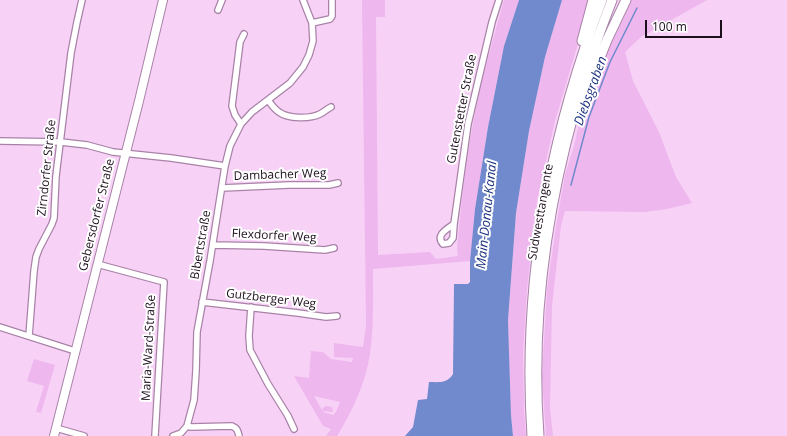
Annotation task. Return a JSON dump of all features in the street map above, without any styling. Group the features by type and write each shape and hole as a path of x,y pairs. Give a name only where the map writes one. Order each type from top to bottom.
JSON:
{"highway":[{"path":"579,65 579,52 593,0"},
{"name":"Südwesttangente","path":"532,436 530,344 537,251 544,202 566,109 579,65 602,0"},
{"name":"Südwesttangente","path":"540,436 537,391 538,347 543,271 554,199 569,131 585,75 612,0"},
{"path":"569,131 582,104 607,40 626,0"}],"main road":[{"name":"Gebersdorfer Straße","path":"55,432 126,153 163,0"}],"street":[{"name":"Zirndorfer Straße","path":"29,336 36,257 54,218 56,176 71,53 82,0"},
{"path":"218,10 222,0"},
{"path":"303,0 312,23 330,19 332,16 332,0"},
{"name":"Gutenstetter Straße","path":"454,224 468,124 492,22 499,0"},
{"name":"Bibertstraße","path":"173,436 181,435 187,426 194,400 197,332 213,245 225,166 230,146 241,124 252,112 290,83 303,67 312,48 312,23"},
{"path":"241,124 235,115 232,106 240,42 244,34"},
{"path":"268,100 278,112 292,117 320,114 331,107"},
{"path":"0,141 61,142 87,145 113,152 164,157 225,166"},
{"name":"Dambacher Weg","path":"222,188 329,185 338,183"},
{"name":"Flexdorfer Weg","path":"213,245 264,246 325,250 334,248"},
{"name":"Maria-Ward-Straße","path":"97,264 164,282 155,436"},
{"name":"Gutzberger Weg","path":"202,302 326,317 337,316"},
{"path":"251,307 248,336 250,350 294,429"},
{"path":"0,327 75,351"},
{"path":"187,426 232,426 235,427 240,436"},
{"path":"55,432 84,436"}],"shaded area":[{"path":"362,0 385,0 385,17 376,17 378,255 430,252 436,259 458,256 457,248 466,166 474,118 481,88 504,0 519,0 504,46 488,127 475,209 470,261 373,269 372,333 368,365 362,386 353,407 337,436 326,436 331,429 323,426 294,376 309,378 311,351 323,352 331,359 352,362 353,358 334,357 334,343 363,347 366,325","holes":["314,396 340,402 336,412 333,415 323,412 333,412 332,407 327,406 322,410"]},
{"path":"562,0 591,0 555,121 537,201 527,289 523,354 526,436 513,436 508,320 516,213 529,131 545,57"},
{"path":"628,0 707,0 641,37 625,52 633,81 659,132 676,177 692,203 645,212 565,211 561,226 552,306 550,408 553,436 546,436 542,376 547,289 565,175 574,146 581,114 590,87"},
{"path":"34,359 55,365 41,413 36,412 44,386 27,381"}],"water":[{"name":"Main-Donau-Kanal","path":"519,0 562,0 545,57 529,131 516,213 508,320 513,436 405,436 413,427 418,400 427,399 429,382 445,381 453,374 454,284 468,284 470,282 470,261 475,209 488,127 504,46"}],"waterway":[{"name":"Diebsgraben","path":"571,185 589,117 610,62 637,8"}]}
